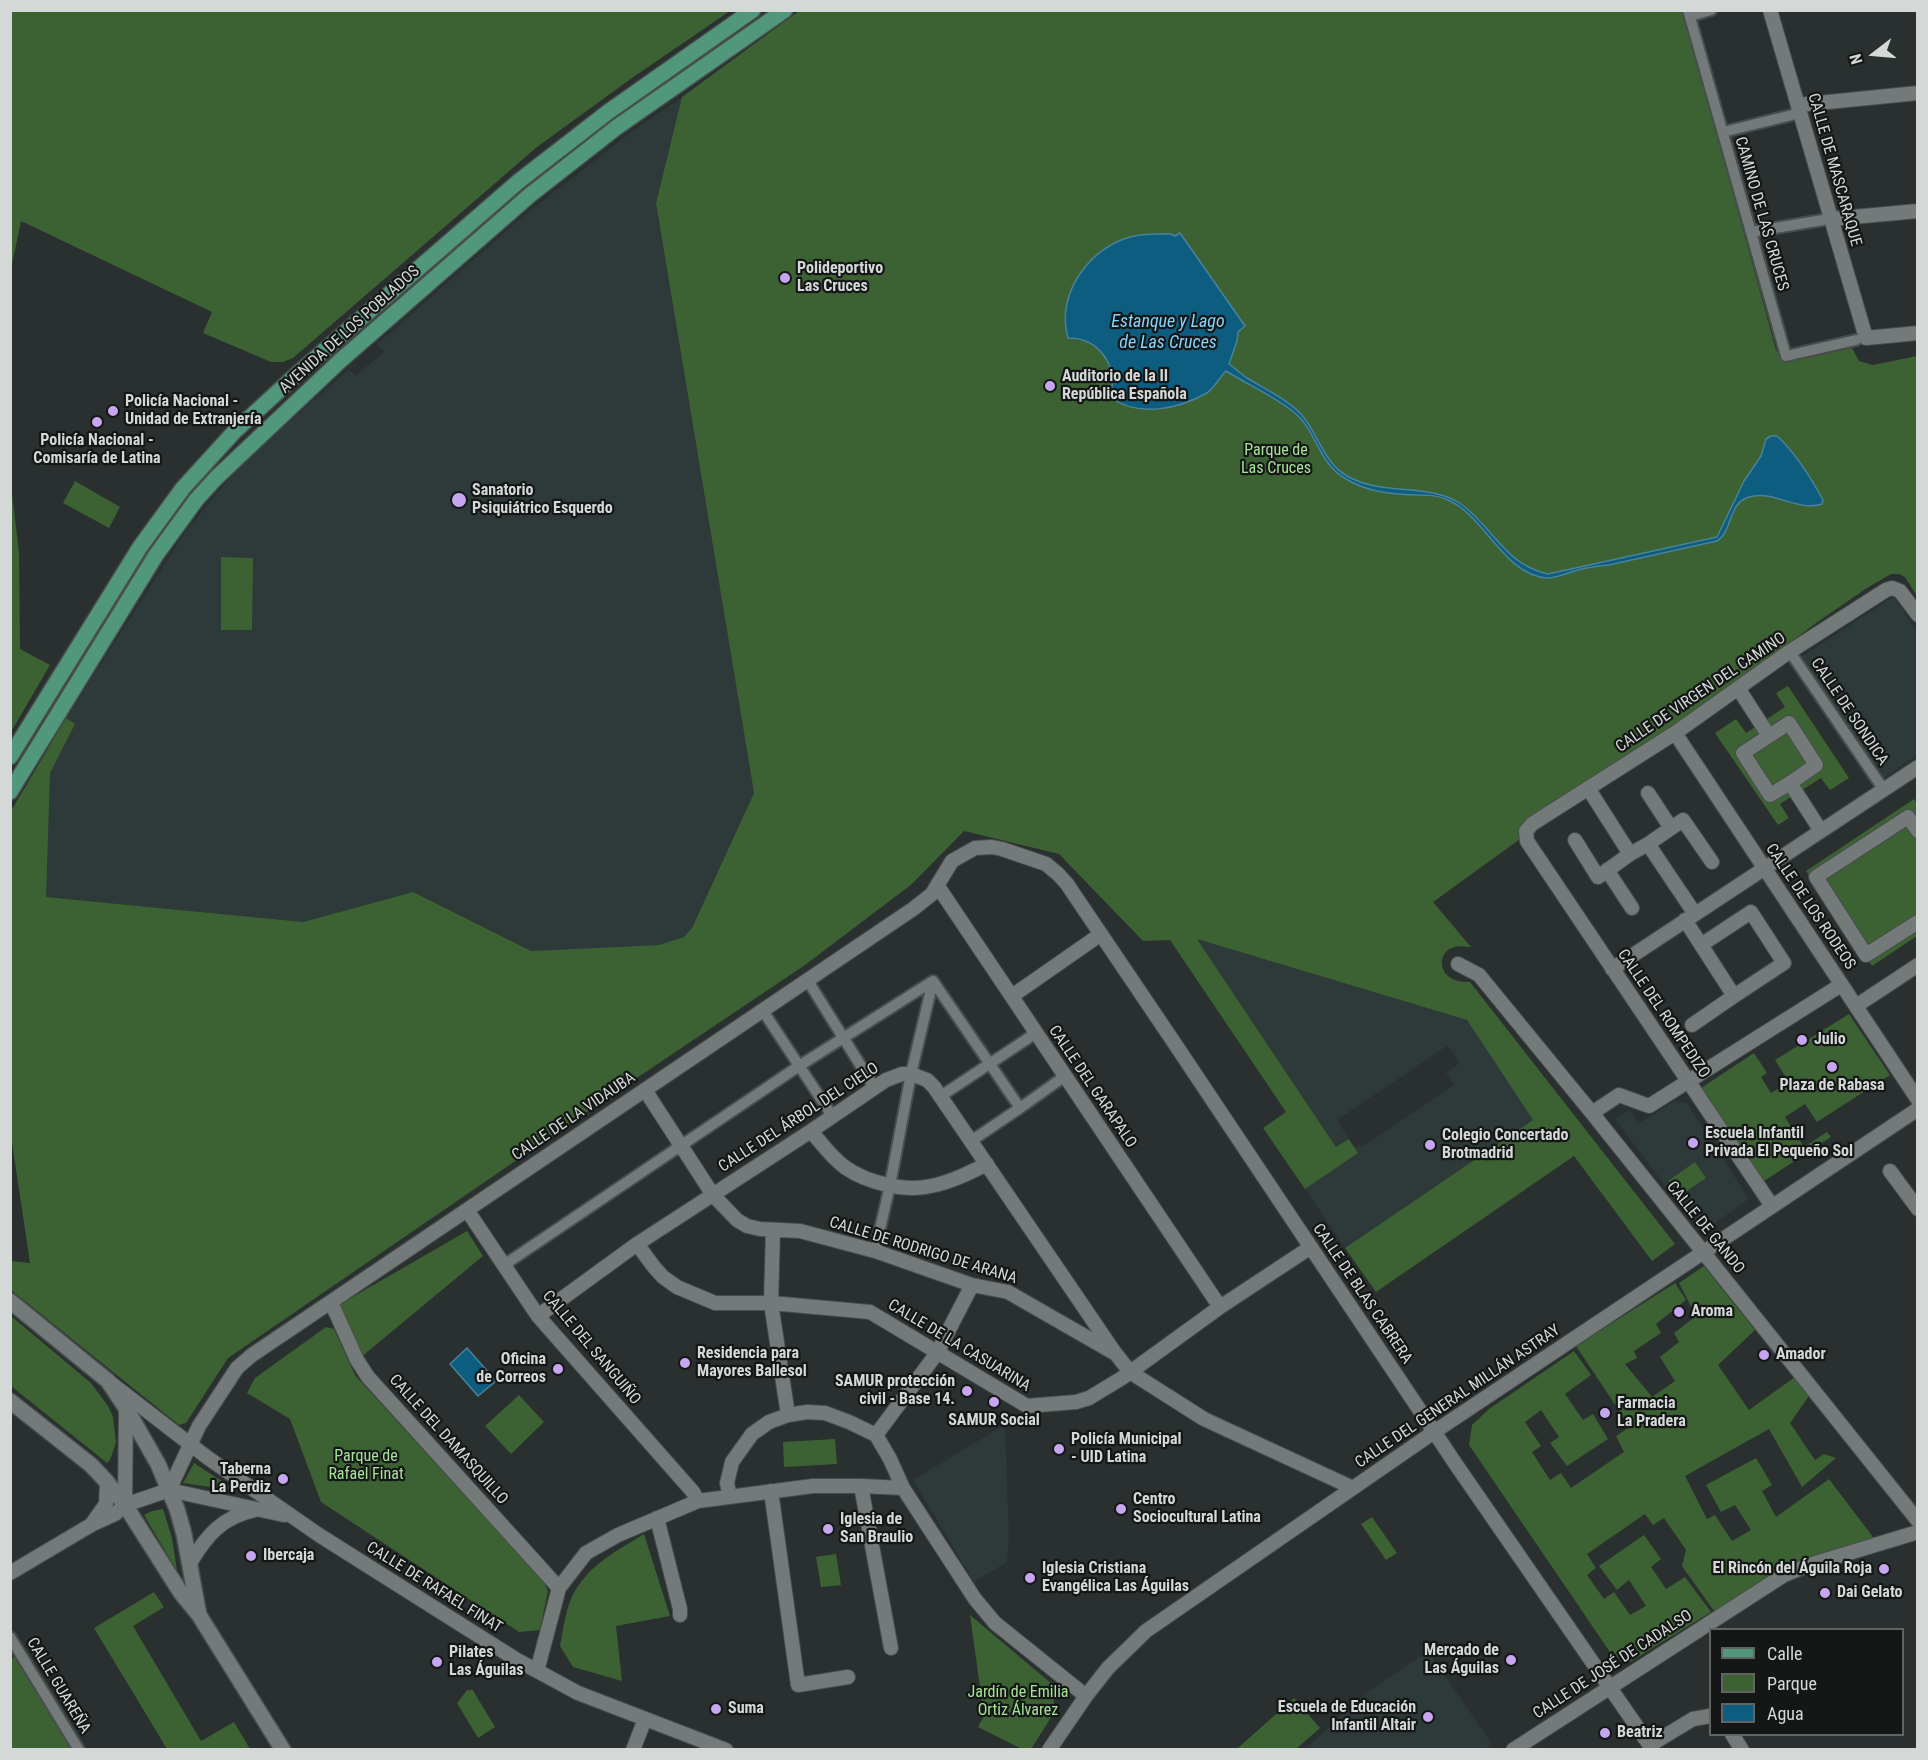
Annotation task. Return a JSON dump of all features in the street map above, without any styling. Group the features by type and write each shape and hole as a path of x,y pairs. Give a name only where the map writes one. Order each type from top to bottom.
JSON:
{"main road":[{"name":"AVENIDA DE LOS POBLADOS","path":"10,757 140,547 183,488 235,430 519,181 609,112 753,10"},
{"name":"AVENIDA DE LOS POBLADOS","path":"10,792 156,555 196,500 223,471 341,360 530,195 617,127 785,10"}],"street":[{"path":"1689,13 1711,10"},
{"name":"CALLE DE MASCARAQUE","path":"1770,10 1795,110 1861,339"},
{"name":"CAMINO DE LAS CRUCES","path":"1689,13 1786,356 1861,339"},
{"path":"1795,110 1917,93"},
{"name":"CALLE DE MASCARAQUE","path":"1723,132 1795,110"},
{"path":"1827,220 1917,211"},
{"name":"CALLE DE MASCARAQUE","path":"1751,232 1827,220"},
{"path":"1861,339 1917,333"},
{"name":"CALLE DE VIRGEN DEL CAMINO","path":"1527,841 1525,835 1527,828 1675,733 1790,652 1886,590 1896,589 1904,596 1917,615"},
{"name":"CALLE DE SONDICA","path":"1790,652 1884,790"},
{"path":"1738,688 1769,736"},
{"path":"1789,723 1816,765 1790,783 1770,795 1743,753 1789,723"},
{"name":"CALLE DE LOS RODEOS","path":"1675,733 1917,1100"},
{"path":"1612,969 1917,767"},
{"path":"1790,783 1821,831"},
{"path":"1588,788 1630,854"},
{"path":"1648,793 1671,828"},
{"path":"1917,831 1908,817 1816,877 1866,955 1917,922"},
{"path":"1575,840 1598,876 1683,820 1712,862"},
{"name":"CALLE DEL ROMPEDIZO","path":"1527,841 1772,1206"},
{"path":"1648,844 1690,917 1701,945 1734,996"},
{"name":"CALLE DE LA VIDAUBA","path":"169,1490 199,1426 243,1361 925,900 952,861 966,851 992,847 1046,864"},
{"name":"CALLE DE BLAS CABRERA","path":"1046,864 1062,879 1101,934 1434,1432 1651,1747 1693,1719 1709,1716"},
{"path":"1607,870 1632,908"},
{"name":"CALLE DEL GARAPALO","path":"937,885 1220,1307"},
{"path":"1692,1025 1784,963 1751,912 1701,945"},
{"path":"1011,996 1101,934"},
{"name":"CALLE DE GANDO","path":"1458,964 1479,975 1917,1521"},
{"path":"1856,1006 1917,965"},
{"path":"808,981 874,1087"},
{"path":"504,1265 799,1066 933,981"},
{"path":"933,981 1020,1108"},
{"path":"875,1251 890,1185 910,1074 933,981"},
{"path":"1592,1113 1619,1095 1649,1107 1841,985"},
{"path":"763,1011 833,1117"},
{"path":"941,1096 1036,1032"},
{"path":"910,1074 927,1080 941,1096 1116,1354"},
{"name":"CALLE DEL ÁRBOL DEL CIELO","path":"538,1316 637,1244 833,1117 874,1087 893,1076 910,1074"},
{"path":"972,1141 1065,1076"},
{"name":"CALLE DE RODRIGO DE ARANA","path":"645,1089 713,1195 737,1220 747,1226 800,1231 875,1251 972,1285 1008,1292 1116,1354 1130,1372 1204,1419 1353,1488"},
{"name":"CALLE DEL GENERAL MILLÁN ASTRAY","path":"1049,1749 1086,1696 1121,1655 1146,1631 1434,1432 1917,1109"},
{"path":"811,1131 827,1151 847,1169 906,1189 930,1186 960,1178 987,1164"},
{"path":"1890,1171 1917,1209"},
{"name":"CALLE DEL SANGUIÑO","path":"467,1210 538,1316 693,1492 698,1501"},
{"path":"773,1230 771,1303 788,1415"},
{"name":"CALLE DE LA CASUARINA","path":"637,1244 663,1277 677,1287 715,1303 771,1303 870,1312 1027,1406 1083,1401 1130,1372 1220,1307 1311,1247"},
{"path":"876,1435 937,1353 972,1285"},
{"path":"10,1302 108,1381 126,1408 158,1464 182,1526 199,1615"},
{"name":"CALLE DEL DAMASQUILLO","path":"331,1302 357,1360 368,1377 560,1588"},
{"path":"1064,1323 1080,1319 1083,1304"},
{"name":"CALLE DE RAFAEL FINAT","path":"108,1381 208,1458 294,1518 400,1587 537,1671 578,1693 726,1749"},
{"path":"10,1401 91,1465 125,1505 181,1593 199,1615 283,1749"},
{"path":"125,1505 126,1408"},
{"path":"730,1497 727,1483 732,1462 752,1434 769,1422 788,1415 807,1412 825,1413 876,1435 903,1488 975,1599 995,1623 1086,1696"},
{"path":"103,1478 124,1466"},
{"path":"91,1525 106,1504 103,1478"},
{"path":"537,1671 560,1588 586,1553 618,1535 698,1501 813,1486 903,1488"},
{"path":"861,1486 891,1648"},
{"path":"10,1573 91,1525 115,1514 125,1505 169,1490"},
{"name":"CALLE DE RAFAEL FINAT","path":"169,1490 294,1518"},
{"path":"771,1491 798,1685 848,1677"},
{"path":"190,1563 200,1546 216,1527 237,1515 259,1509"},
{"path":"657,1518 680,1614"},
{"name":"CALLE DE JOSÉ DE CADALSO","path":"1513,1749 1609,1686 1733,1613 1790,1572 1917,1532"},
{"name":"CALLE GUAREÑA","path":"10,1637 76,1748"},
{"path":"633,1749 645,1719"},
{"path":"1732,1736 1742,1749"}],"shaded area":[{"name":"Sanatorio Psiquiátrico Esquerdo","path":"682,97 656,203 754,793 692,928 684,937 659,945 531,951 413,892 303,922 45,897 50,772 74,724 66,718 186,531 238,468 349,369 355,376 384,352 377,344 522,217 634,130"},
{"path":"1894,596 1917,632 1917,755 1884,778 1801,657"},
{"path":"1197,939 1467,1020 1533,1120 1345,1248 1305,1189 1357,1153 1355,1148 1360,1144 1362,1147 1454,1085 1446,1073 1460,1063 1447,1046 1337,1120 1349,1139 1337,1148"},
{"path":"1675,1101 1687,1103 1749,1199 1701,1233 1615,1119 1629,1110 1639,1123"},
{"path":"1001,1427 1005,1429 1009,1536 1007,1562 974,1582 913,1480"},
{"name":"Escuela de Educación Infantil Altair","path":"1428,1651 1492,1744 1484,1750 1305,1749 1365,1694"}],"green space":[{"path":"10,11 730,11 537,147 293,358 283,362 271,362 203,333 212,312 21,221 11,263"},
{"name":"Parque de Las Cruces","path":"799,11 1683,11 1776,350 1786,362 1852,348 1859,361 1873,365 1917,356 1917,596 1905,577 1899,574 1891,574 1867,588 1433,902 1471,947 1455,947 1445,953 1442,963 1445,973 1457,981 1470,982 1675,1244 1652,1261 1574,1156 1376,1292 1345,1248 1533,1120 1467,1020 1197,939 1336,1147 1349,1139 1358,1153 1305,1189 1263,1128 1286,1112 1170,940 1143,941 1059,854 964,831 912,884 805,965 228,1358 186,1423 179,1425 11,1290 10,1261 30,1263 11,1136 11,811 66,718 75,724 50,773 46,897 303,922 413,892 531,951 659,945 684,937 692,928 754,793 656,203 682,97"},
{"path":"75,481 120,507 109,528 63,503"},
{"path":"11,486 19,552 20,649 50,665 11,732"},
{"path":"221,557 253,558 252,630 221,630"},
{"path":"1788,686 1849,778 1830,790 1821,778 1780,804 1789,818 1778,825 1715,733 1736,719 1746,733 1785,707 1776,693"},
{"path":"1914,799 1918,805 1917,936 1872,966 1806,871"},
{"path":"1849,1014 1890,1075 1817,1122 1805,1104 1785,1117 1804,1147 1827,1132 1831,1137 1758,1185 1695,1092 1754,1053 1767,1073 1761,1077 1771,1093 1789,1082 1775,1060"},
{"path":"1695,1162 1706,1178 1678,1197 1668,1181"},
{"path":"467,1231 483,1256 360,1358 337,1306"},
{"path":"1704,1266 1755,1330 1718,1365 1749,1410 1795,1377 1809,1396 1790,1423 1815,1460 1824,1454 1836,1458 1802,1487 1769,1429 1685,1476 1707,1519 1715,1515 1732,1541 1751,1530 1735,1505 1721,1512 1706,1485 1756,1458 1772,1485 1762,1491 1776,1517 1829,1479 1876,1541 1751,1588 1714,1611 1682,1566 1686,1550 1664,1518 1653,1525 1645,1514 1587,1554 1596,1568 1587,1575 1604,1599 1614,1592 1630,1615 1646,1606 1629,1580 1617,1590 1599,1566 1644,1535 1661,1559 1651,1567 1666,1589 1685,1577 1711,1612 1630,1662 1612,1655 1469,1445 1472,1425 1489,1409 1574,1351 1591,1375 1565,1394 1583,1420 1593,1414 1608,1439 1567,1466 1550,1443 1559,1437 1541,1410 1525,1422 1541,1446 1532,1452 1550,1480 1561,1473 1571,1488 1624,1452 1616,1436 1630,1427 1576,1346 1675,1283 1686,1300 1656,1324 1661,1333 1634,1351 1637,1358 1625,1364 1652,1397 1675,1381 1660,1357 1679,1342 1674,1333 1696,1316 1679,1283"},
{"path":"11,1316 91,1383 108,1406 113,1417 116,1442 107,1463 11,1386"},
{"name":"Parque de Rafael Finat","path":"326,1327 334,1329 355,1375 544,1582 548,1591 540,1630 519,1632 321,1502 290,1419 247,1393 255,1378"},
{"path":"519,1395 544,1422 511,1454 485,1426"},
{"path":"835,1439 837,1464 784,1467 783,1442"},
{"path":"194,1463 237,1491 183,1483"},
{"path":"163,1509 172,1538 177,1571 144,1515"},
{"path":"1372,1517 1397,1553 1386,1560 1361,1524"},
{"path":"644,1534 670,1616 616,1626 622,1681 573,1667 560,1646 571,1599 584,1578 593,1569"},
{"path":"836,1554 841,1585 821,1587 816,1557"},
{"path":"154,1592 164,1607 133,1626 201,1741 234,1722 250,1749 167,1749 94,1628"},
{"name":"Jardín de Emilia Ortiz Álvarez","path":"970,1615 1052,1684 1055,1711 1031,1749 1022,1749 978,1727 984,1716"},
{"path":"18,1650 79,1749 11,1749 10,1662"},
{"path":"468,1689 469,1691 472,1689 495,1727 478,1738 457,1703"},
{"path":"1294,1698 1320,1728 1296,1749 1238,1748"}],"water":[{"name":"Estanque y Lago de Las Cruces","path":"1180,233 1245,326 1238,332 1229,364 1247,378 1283,399 1301,414 1326,455 1339,470 1347,476 1376,486 1435,493 1448,497 1472,513 1510,554 1533,569 1548,574 1717,537 1744,481 1761,456 1766,439 1771,436 1777,436 1797,458 1823,500 1822,504 1802,505 1773,497 1754,496 1739,503 1725,532 1717,541 1547,578 1532,575 1519,567 1473,518 1448,500 1432,496 1380,492 1346,479 1329,465 1309,430 1296,414 1226,371 1207,393 1184,403 1158,409 1121,404 1110,397 1112,375 1104,356 1089,343 1068,338 1065,321 1072,289 1090,261 1118,241 1143,234 1175,236"},
{"path":"467,1348 496,1381 478,1396 450,1364"}],"place":[{"name":"Polideportivo Las Cruces","path":"785,278"},
{"name":"Auditorio de la II República Española","path":"1050,386"},
{"name":"Policía Nacional - Unidad de Extranjería","path":"113,411"},
{"name":"Policía Nacional - Comisaría de Latina","path":"97,422"},
{"name":"Sanatorio Psiquiátrico Esquerdo","path":"459,500"},
{"name":"Julio","path":"1802,1040"},
{"name":"Plaza de Rabasa","path":"1832,1067"},
{"name":"Escuela Infantil Privada El Pequeño Sol","path":"1693,1143"},
{"name":"Colegio Concertado Brotmadrid","path":"1430,1145"},
{"name":"Aroma","path":"1679,1312"},
{"name":"Amador","path":"1764,1355"},
{"name":"Residencia para Mayores Ballesol","path":"685,1363"},
{"name":"Oficina de Correos","path":"558,1369"},
{"name":"SAMUR protección civil - Base 14.","path":"967,1391"},
{"name":"SAMUR Social","path":"994,1402"},
{"name":"Farmacia La Pradera","path":"1605,1413"},
{"name":"Policía Municipal - UID Latina","path":"1059,1449"},
{"name":"Taberna La Perdiz","path":"283,1479"},
{"name":"Centro Sociocultural Latina","path":"1121,1509"},
{"name":"Iglesia de San Braulio","path":"828,1529"},
{"name":"Ibercaja","path":"251,1556"},
{"name":"El Rincón del Águila Roja","path":"1884,1569"},
{"name":"Iglesia Cristiana Evangélica Las Águilas","path":"1030,1578"},
{"name":"Dai Gelato","path":"1825,1593"},
{"name":"Mercado de Las Águilas","path":"1511,1660"},
{"name":"Pilates Las Águilas","path":"437,1662"},
{"name":"Suma","path":"716,1709"},
{"name":"Escuela de Educación Infantil Altair","path":"1428,1717"},
{"name":"Beatriz","path":"1605,1733"}]}
